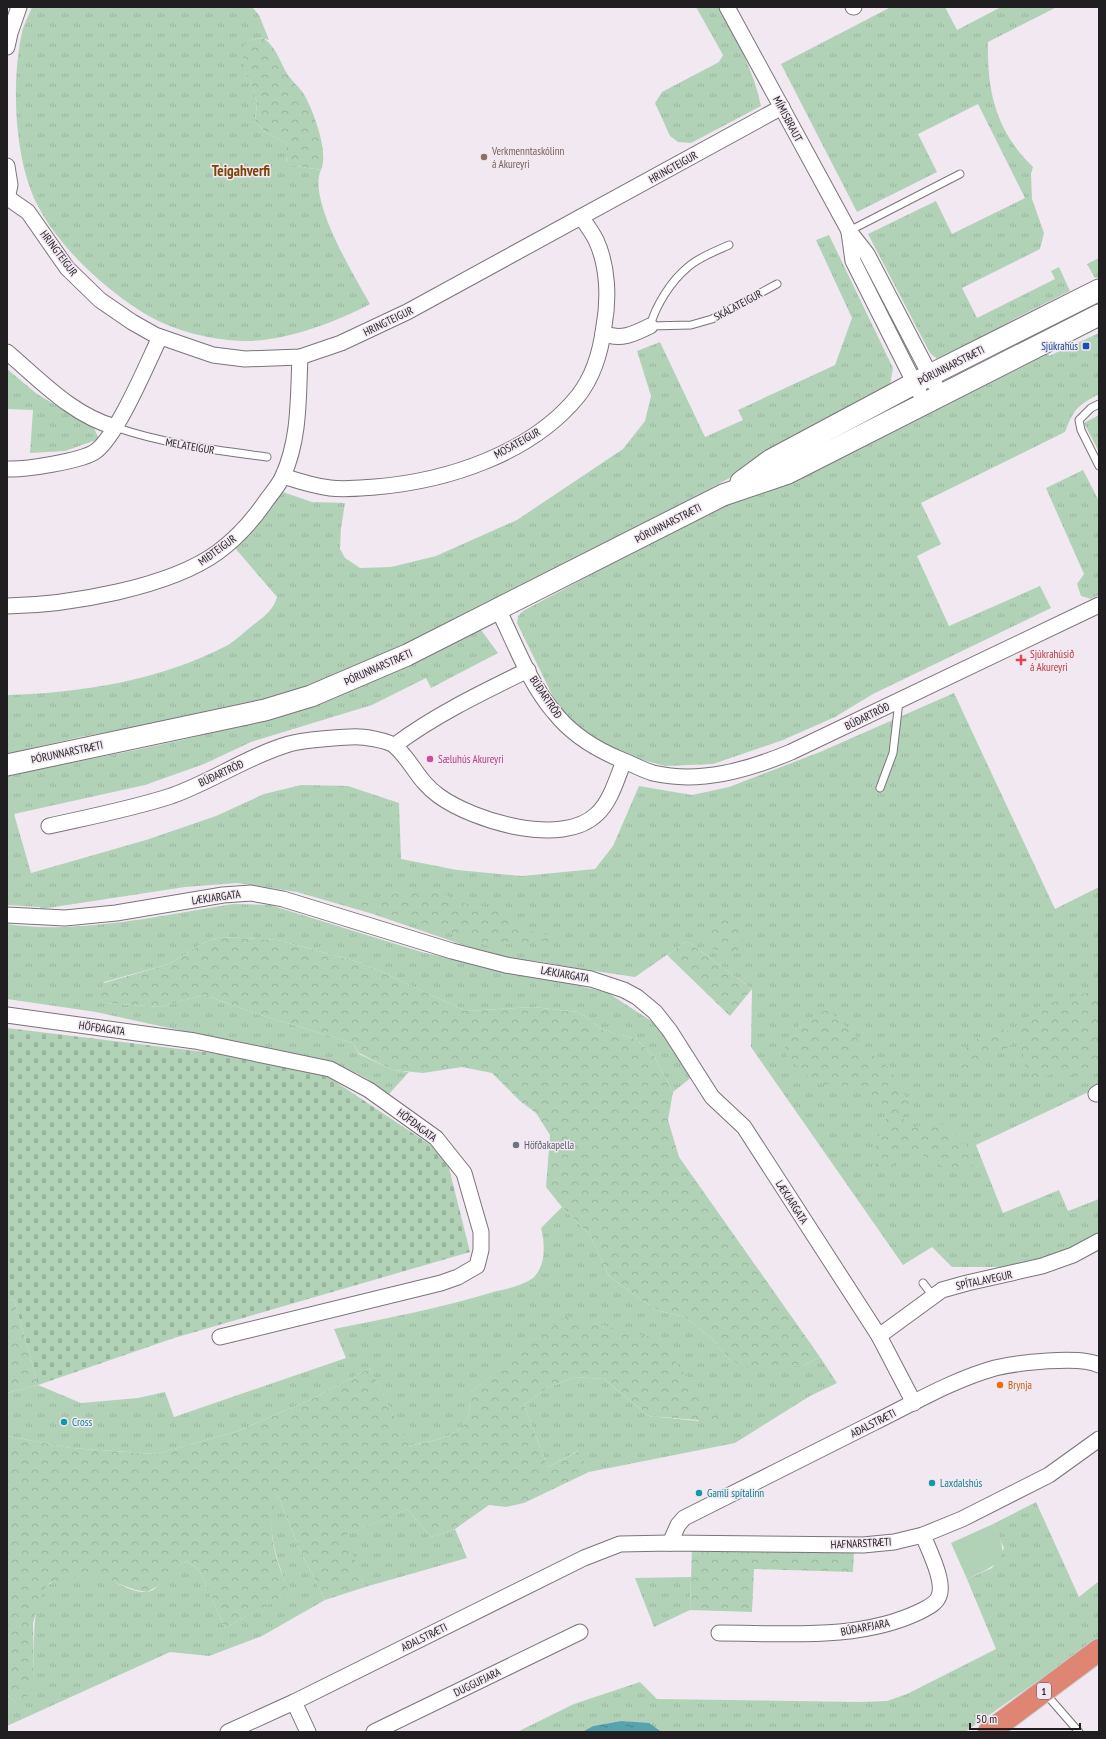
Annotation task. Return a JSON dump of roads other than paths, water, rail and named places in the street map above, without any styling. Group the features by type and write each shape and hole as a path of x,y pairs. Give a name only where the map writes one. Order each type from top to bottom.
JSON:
{"highway":[{"name":"1","path":"989,1732 1099,1650"}],"street":[{"name":"MÍMISBRAUT","path":"727,7 849,231 853,261 923,380 933,400"},
{"path":"7,47 14,12"},
{"name":"HRINGTEIGUR","path":"7,198 28,212 67,268 100,300 132,322 160,337 213,355 245,359 300,357 341,343 407,312 782,107"},
{"path":"7,166 10,185 7,198"},
{"name":"MOSATEIGUR","path":"283,476 330,488 364,488 407,484 448,475 507,451 536,435 558,417 578,395 592,372 601,349 603,333 607,290 603,263 596,240 581,216"},
{"name":"ÞÓRUNNARSTRÆTI","path":"723,495 771,460 1099,290"},
{"name":"ÞÓRUNNARSTRÆTI","path":"7,765 265,710 311,696 400,658 723,495 788,473 1099,315"},
{"name":"SKÁLATEIGUR","path":"603,333 621,337 634,335 650,326"},
{"path":"7,469 80,458 96,452 104,443 114,427 160,337"},
{"name":"MELATEIGUR","path":"7,352 75,409 90,419 114,427"},
{"name":"MIÐTEIGUR","path":"7,606 25,606 87,598 144,585 195,566 218,552 239,534 259,511 283,476 293,445 298,422 300,357"},
{"name":"BÚÐARTRÖÐ","path":"498,609 528,670 553,712 574,734 606,754 652,772 674,776 699,776 740,770 765,763 792,752 1099,604"},
{"name":"BÚÐARTRÖÐ","path":"49,826 171,796 289,744 354,736 383,741 395,746 409,734 528,670"},
{"path":"395,746 423,783 440,796 454,805 492,821 525,830 560,829 586,821 598,813 609,796 624,761"},
{"name":"LÆKJARGATA","path":"7,915 65,918 116,913 223,895 251,893 283,899 506,966 591,978 624,990 637,997 655,1012 670,1031 712,1098 744,1127 879,1336 914,1403"},
{"name":"HÖFÐAGATA","path":"7,1015 195,1041 330,1069 369,1090 436,1138 464,1173 481,1232 481,1250 477,1266 458,1277 440,1283 220,1337"},
{"name":"SPÍTALAVEGUR","path":"879,1336 933,1296 951,1287 1026,1271 1058,1261 1099,1241"},
{"name":"AÐALSTRÆTI","path":"670,1543 678,1525 684,1518 914,1403 973,1376 995,1368 1028,1363 1074,1360 1099,1365"},
{"name":"HAFNARSTRÆTI","path":"620,1544 670,1543 862,1545 894,1542 923,1536 962,1519 1049,1475 1099,1439"},
{"name":"BÚÐARFJARA","path":"719,1634 835,1633 875,1627 909,1617 928,1608 939,1598 942,1586 923,1536"},
{"name":"AÐALSTRÆTI","path":"228,1732 294,1702 584,1558 620,1544"},
{"name":"DUGGUFJARA","path":"374,1732 580,1632"},
{"path":"294,1702 308,1732"}],"lane":[{"path":"849,231 960,174"},
{"path":"650,326 656,308 677,278 689,266 729,244"},
{"name":"SKÁLATEIGUR","path":"650,326 691,325 712,319 777,284"},
{"path":"1099,404 1091,408 1079,420 1081,430 1099,466"},
{"name":"MELATEIGUR","path":"114,427 146,438 194,448 267,457"},
{"path":"880,788 893,753 899,701"},
{"path":"923,1282 933,1296"},
{"path":"1044,1692 1079,1732"}],"water":[{"path":"621,1721 649,1723 662,1732 582,1732 593,1726"}],"place":[{"name":"Verkmenntaskólinn á Akureyri","path":"484,157"},
{"name":"Sjúkrahús","path":"1086,346"},
{"name":"Sjúkrahúsið á Akureyri","path":"1021,660"},
{"name":"Sæluhús Akureyri","path":"430,759"},
{"name":"Höfðakapella","path":"516,1145"},
{"name":"Brynja","path":"1000,1385"},
{"name":"Cross","path":"64,1422"},
{"name":"Laxdalshús","path":"932,1483"},
{"name":"Gamli spítalinn","path":"699,1493"}],"district":[{"name":"Teigahverfi","path":"241,170"}]}
